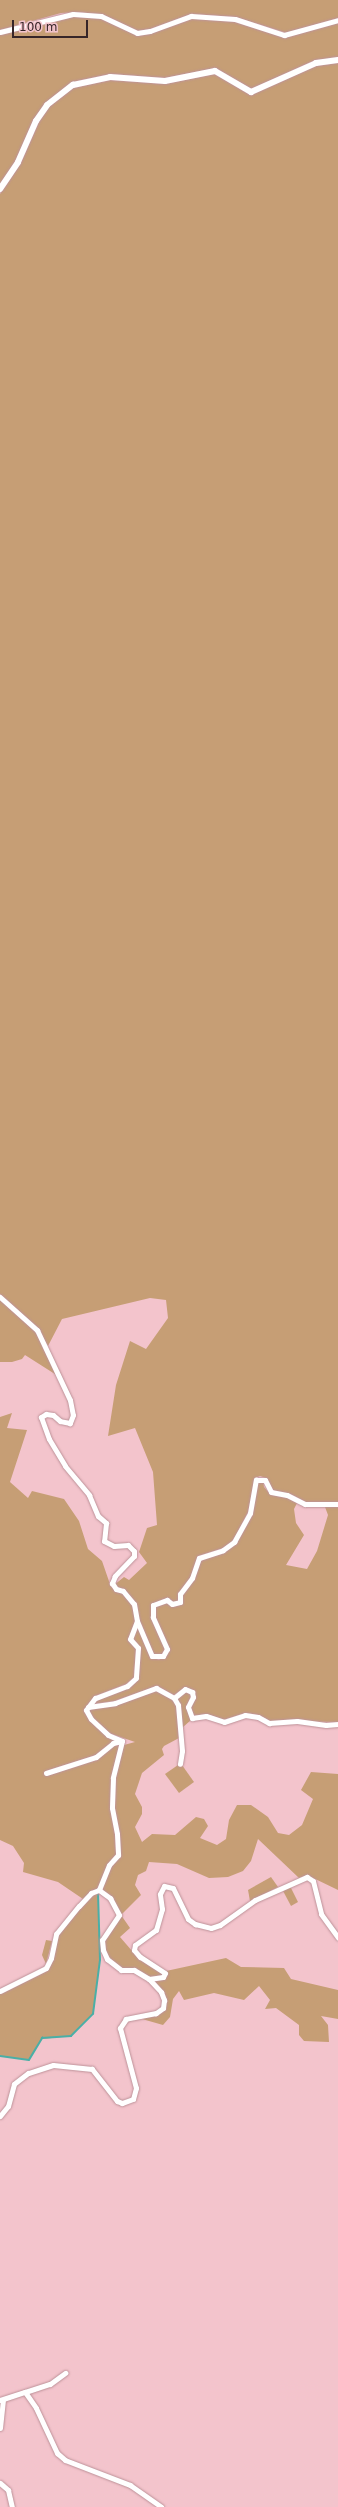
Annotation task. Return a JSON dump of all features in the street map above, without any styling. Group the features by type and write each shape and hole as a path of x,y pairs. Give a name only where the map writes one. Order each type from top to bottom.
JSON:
{"street":[{"path":"0,32 73,14 101,16 137,33 150,31 191,16 235,19 284,35 338,20"},
{"path":"0,189 18,162 36,121 47,105 73,85 110,77 165,81 215,71 251,92 316,63 338,60"},
{"path":"0,1297 37,1330 68,1394 72,1421 64,1423 46,1414 40,1418 42,1427 65,1466 90,1495 97,1514 106,1523 104,1541 114,1546 128,1545 134,1551 134,1556 115,1576 112,1583 116,1589 124,1592 134,1604 137,1621 152,1656 163,1656 167,1649 153,1617 153,1605 167,1600 172,1604 180,1602 180,1594 190,1583 199,1558 223,1550 234,1542 250,1513 256,1480 265,1480 271,1492 287,1495 306,1504 338,1504"},
{"path":"122,1741 108,1734 90,1718 88,1707 95,1698 127,1686 136,1678 138,1648 130,1639 137,1621"},
{"path":"88,1707 115,1703 156,1688 174,1698 178,1704 182,1751 180,1764"},
{"path":"174,1698 185,1689 192,1692 193,1697 188,1707 192,1718 206,1716 224,1722 245,1715 258,1716 269,1723 297,1721 326,1725 338,1724"},
{"path":"46,1773 96,1757 113,1743 122,1741"},
{"path":"0,1991 46,1968 51,1958 56,1934 91,1893 99,1890 108,1865 118,1855 117,1834 112,1808 113,1778 122,1741"},
{"path":"149,1978 163,1977 165,1973 140,1958 134,1950 135,1945 156,1930 162,1909 160,1894 164,1886 173,1888 188,1919 195,1924 211,1928 220,1925 255,1900 307,1877 313,1881 321,1914 338,1937"},
{"path":"0,2116 8,2106 14,2084 39,2067 53,2065 92,2069 117,2101 122,2103 133,2099 136,2088 120,2028 126,2019 156,2013 162,2008 164,2000 161,1992 149,1978 134,1970 122,1970 107,1959 102,1950 102,1940 119,1915 110,1898 99,1890"},
{"path":"0,2428 2,2400 50,2384 65,2373"},
{"path":"25,2392 36,2408 57,2453 65,2460 130,2485 161,2507"},
{"path":"0,2483 8,2490 12,2507"}],"shaded area":[{"path":"0,0 338,0 338,18 287,33 235,17 191,14 150,29 137,31 101,15 79,12 61,13 0,30"},
{"path":"73,15 100,18 136,35 150,33 192,18 234,20 284,37 338,22 338,58 315,60 251,89 216,68 165,78 110,74 72,82 45,103 34,119 16,161 0,185 0,34"},
{"path":"338,63 338,1502 306,1502 272,1490 266,1478 260,1476 255,1478 248,1512 233,1541 223,1548 198,1556 191,1578 178,1593 178,1601 152,1604 151,1618 165,1649 161,1655 154,1655 138,1621 136,1604 114,1585 124,1577 129,1580 147,1563 139,1552 147,1528 157,1525 153,1472 135,1428 108,1436 116,1385 130,1341 146,1349 168,1318 166,1300 150,1298 62,1319 48,1346 38,1329 0,1294 0,194 21,163 39,122 49,107 73,88 110,80 165,84 214,74 250,95 316,66"},
{"path":"0,1299 36,1332 58,1376 25,1355 22,1359 12,1362 0,1362"},
{"path":"12,1413 7,1428 27,1430 10,1482 28,1498 32,1491 64,1499 79,1521 88,1549 102,1561 111,1587 122,1593 133,1605 135,1621 129,1639 136,1648 134,1677 126,1684 95,1696 85,1710 114,1740 96,1755 49,1770 97,1759 114,1744 121,1743 112,1777 116,1854 97,1889 83,1899 58,1882 23,1872 24,1863 13,1846 0,1840 0,1417"},
{"path":"257,1481 263,1481 264,1487 270,1494 286,1497 297,1503 294,1509 296,1523 304,1535 286,1565 307,1569 317,1551 328,1515 325,1507 338,1506 338,1722 270,1721 259,1715 245,1713 223,1720 207,1714 193,1716 190,1708 194,1691 185,1687 174,1695 157,1686 114,1701 92,1704 97,1699 137,1679 140,1647 132,1638 137,1625 151,1657 159,1660 167,1654 155,1616 155,1606 167,1602 177,1605 180,1594 188,1588 201,1559 224,1552 236,1544 252,1513"},
{"path":"156,1690 173,1699 177,1705 179,1738 164,1746 162,1749 164,1755 142,1773 135,1794 142,1807 142,1814 135,1827 142,1842 152,1834 175,1835 196,1817 204,1819 208,1826 200,1838 217,1845 226,1839 229,1820 237,1805 251,1805 268,1817 278,1833 289,1835 302,1825 313,1799 301,1790 311,1772 338,1774 338,1890 307,1875 299,1878 258,1839 251,1861 243,1871 228,1877 209,1878 177,1864 149,1862 146,1871 138,1875 135,1885 141,1895 121,1915 111,1897 101,1890 110,1866 120,1856 119,1834 114,1808 115,1778 124,1745 135,1742 109,1733 92,1718 89,1710"},
{"path":"186,1691 191,1696 186,1707 191,1720 182,1728 177,1698"},
{"path":"178,1765 182,1765 194,1782 179,1793 165,1774"},
{"path":"271,1877 278,1887 250,1901 248,1890"},
{"path":"290,1886 298,1902 291,1906 282,1889"},
{"path":"98,1892 100,1960 93,2014 71,2036 42,2039 29,2060 0,2056 0,1993 47,1969 57,1935 80,1907"},
{"path":"121,1915 130,1928 120,1937 139,1959 163,1975 150,1977 122,1968 109,1958 105,1950 104,1940"},
{"path":"46,1940 52,1941 46,1964 42,1955"},
{"path":"226,1958 241,1967 284,1968 291,1979 338,1990 338,2019 321,2016 328,2025 329,2042 304,2041 299,2035 299,2025 276,2008 265,2009 270,2000 259,1986 244,2000 214,1993 184,2000 179,1991 173,1999 170,2017 163,2025 142,2019 127,2021 157,2015 166,2000 163,1991 153,1980 166,1978 166,1971"}],"waterway":[{"path":"0,2056 29,2060 42,2038 71,2036 93,2014 100,1960 98,1892"}]}
